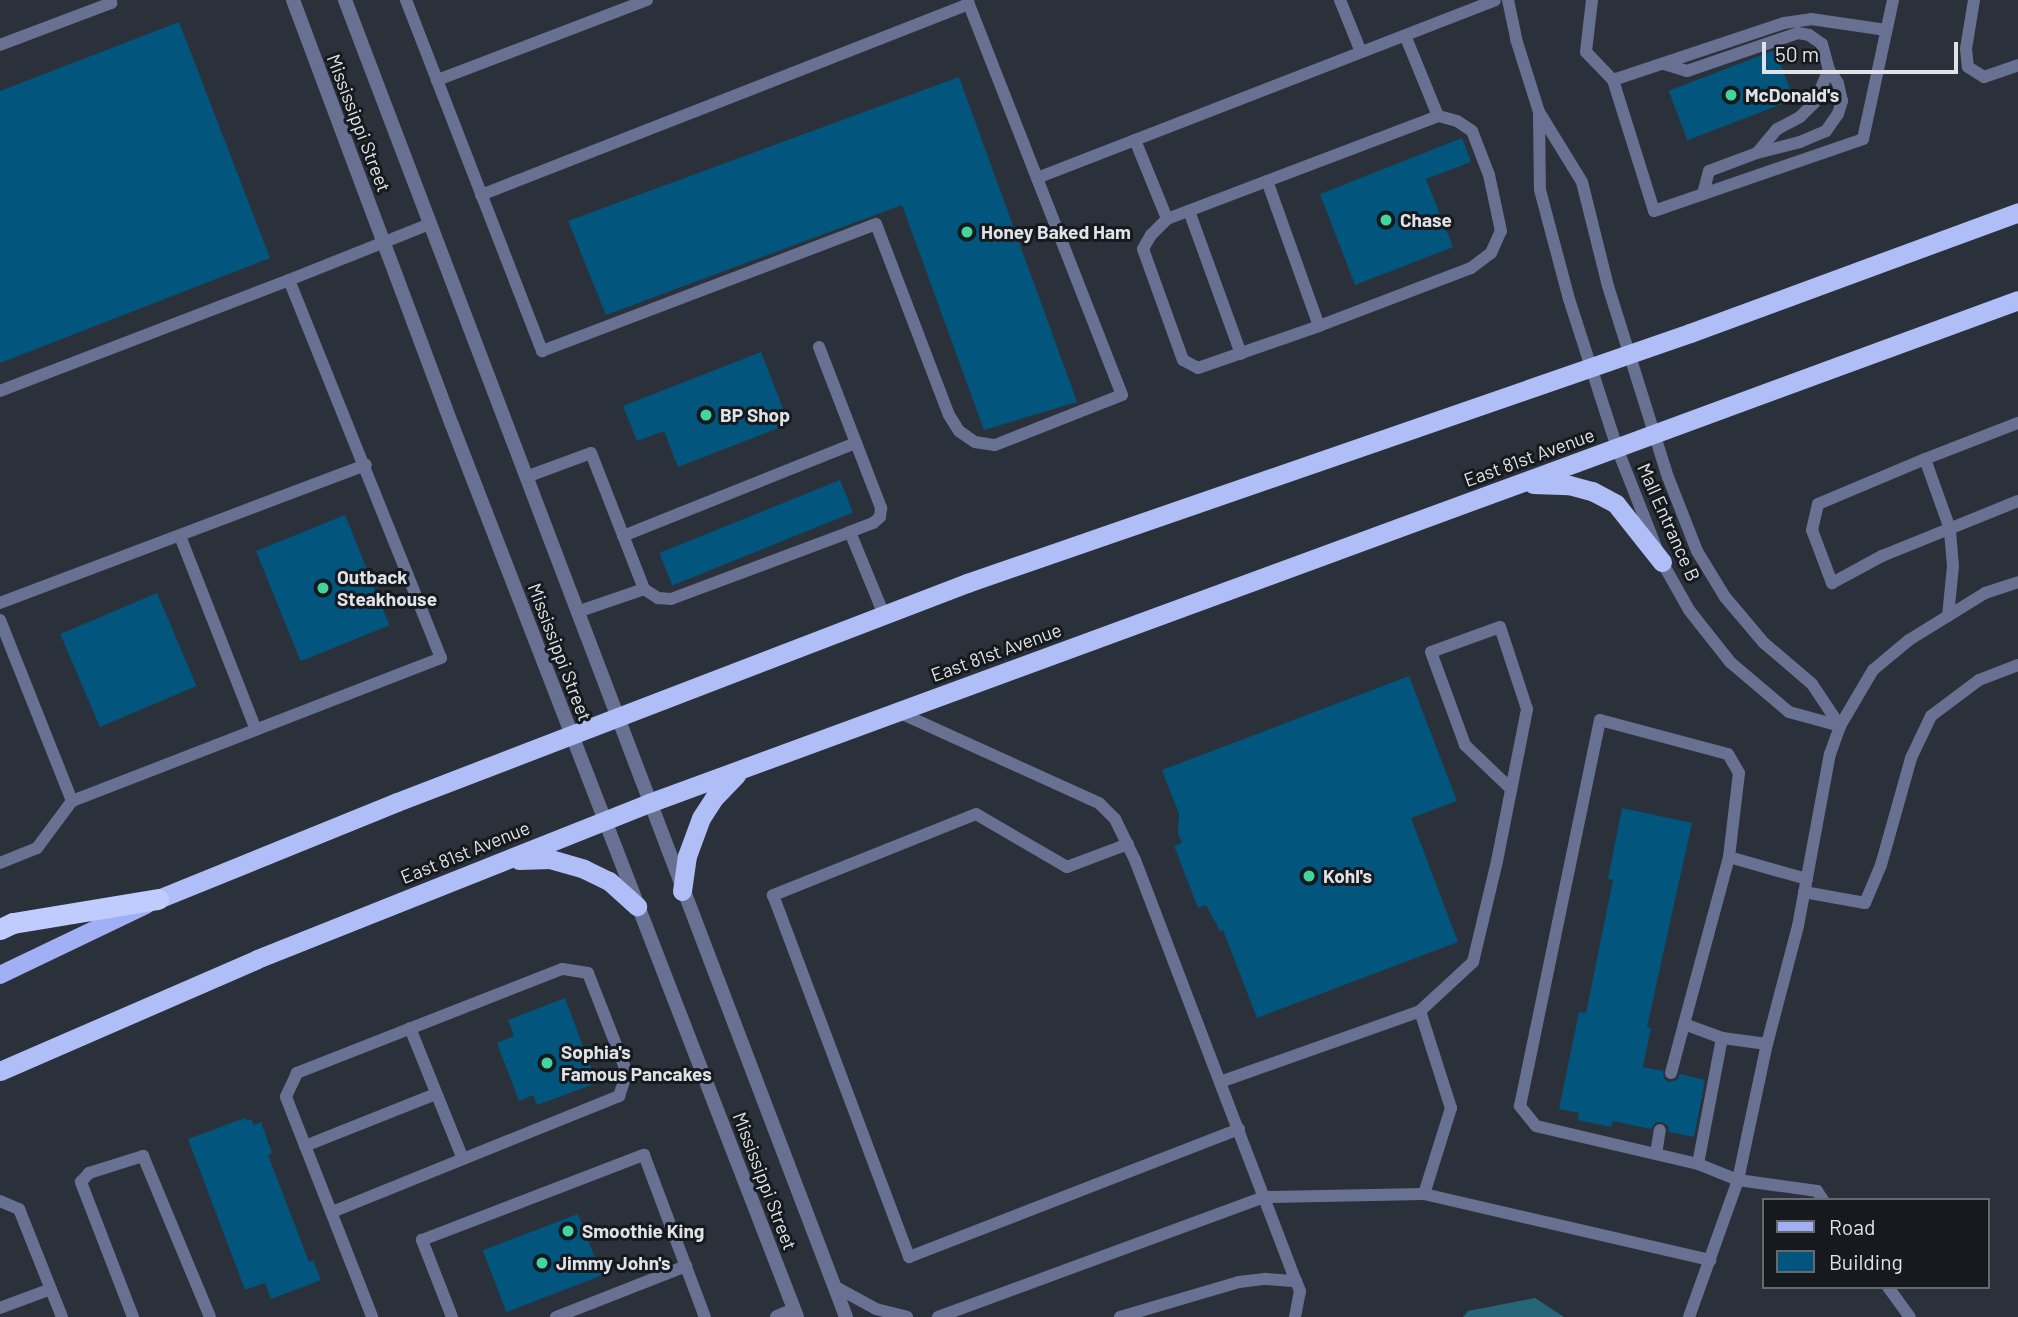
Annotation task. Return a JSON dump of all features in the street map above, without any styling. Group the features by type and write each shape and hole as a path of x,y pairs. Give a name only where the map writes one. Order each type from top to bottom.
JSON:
{"highway":[{"path":"0,929 13,923 158,899 616,717 967,583 1629,353 2018,212"},
{"name":"East 81st Avenue","path":"0,1071 257,959 649,803 2018,300"},
{"path":"1522,484 1569,485 1592,491 1616,504 1662,562"},
{"path":"682,891 687,856 701,818 714,798 741,770"},
{"path":"504,861 550,859 584,869 609,881 637,906"}],"main road":[{"path":"0,975 158,899"}],"street":[{"name":"Mississippi Street","path":"293,0 604,821 795,1313"},
{"name":"Mississippi Street","path":"345,0 846,1317"},
{"path":"777,1317 795,1313"}],"lane":[{"path":"0,45 111,3 109,0"},
{"path":"406,0 481,195 542,351 876,224 948,415 959,431 975,442 995,445 1122,396 968,2 481,195"},
{"path":"437,80 647,0"},
{"path":"1340,0 1361,52"},
{"path":"1037,178 1495,0"},
{"name":"Mall Entrance B","path":"1508,0 1516,39 1539,113 1581,182 1629,353 1697,551 1726,597 1764,643 1812,684 1840,726"},
{"path":"1592,0 1586,52 1613,80 1654,211 1863,139 1893,0"},
{"path":"1974,0 1966,49 1968,67 1984,77 2018,65"},
{"path":"1613,80 1784,23 1811,19 1886,30"},
{"path":"1664,64 1687,71 1798,33 1810,36 1822,44 1829,70 1838,83 1842,101 1838,114 1826,131 1709,171 1703,194"},
{"path":"1405,34 1438,116"},
{"path":"1757,153 1777,129 1800,117 1815,102 1829,70"},
{"name":"Mall Entrance B","path":"1539,113 1541,190 1590,365 1617,448 1662,562 1689,610 1730,662 1789,712 1840,726"},
{"path":"1438,116 1457,121 1472,131 1489,175 1501,231 1491,253 1471,268 1319,326 1198,368 1183,360 1143,249 1151,235 1167,219 1267,181 1438,116"},
{"path":"1135,140 1167,219"},
{"path":"1267,181 1319,326"},
{"path":"1189,211 1241,354"},
{"path":"0,391 430,224"},
{"path":"0,863 37,848 72,801 441,658 366,465 289,281"},
{"path":"526,477 591,453 644,589 658,598 671,599 873,523 880,517 881,508 819,347"},
{"path":"2018,423 1818,504 1812,530 1832,583 1882,556 2018,501"},
{"path":"623,536 856,443"},
{"path":"1925,459 1950,529 1953,566 1948,616"},
{"path":"0,603 366,465"},
{"path":"850,532 884,615"},
{"path":"180,536 256,730"},
{"path":"1689,1317 1738,1180 1767,1044 1806,885 1829,754 1840,726 1873,670 1909,640 1985,593 2018,582"},
{"path":"577,612 644,589"},
{"path":"0,620 72,801"},
{"path":"1220,1082 1420,1011 1473,962 1511,789 1527,709 1500,627 1431,652 1465,745 1511,789"},
{"path":"1729,857 1865,903 1881,864 1911,758 1931,716 1979,680 2018,665"},
{"path":"898,712 1099,803 1115,819 1128,844 1300,1292 1295,1317"},
{"path":"1671,1073 1729,857 1739,773 1728,754 1601,720 1520,1106 1536,1126 1698,1164 1738,1180 1817,1191 1822,1198"},
{"path":"1128,844 1067,867 976,814 774,895 909,1257 1239,1129"},
{"path":"332,1212 619,1096 627,1073 588,974 562,969 297,1073 286,1097 372,1317"},
{"path":"1420,1011 1451,1108 1424,1194"},
{"path":"1684,1024 1721,1038 1767,1044"},
{"path":"410,1028 463,1159"},
{"path":"1698,1164 1721,1038"},
{"path":"305,1146 436,1094"},
{"path":"1656,1154 1660,1130"},
{"path":"452,1317 422,1240 644,1155 705,1317"},
{"path":"133,1317 82,1182 89,1173 143,1156 210,1317"},
{"path":"938,1317 1265,1197 1424,1194 1710,1260"},
{"path":"0,1201 19,1209 62,1317"},
{"path":"556,1317 686,1266"},
{"path":"1120,1317 1238,1282 1265,1279 1296,1281"},
{"path":"834,1286 876,1310 907,1317"},
{"path":"0,1307 51,1289"},
{"path":"1889,1289 1910,1317"}],"water":[{"path":"1535,1298 1564,1317 1463,1317 1468,1311"}],"building":[{"path":"179,22 270,258 0,363 0,91"},
{"name":"McDonald's","path":"1775,50 1794,99 1688,140 1669,91"},
{"path":"959,77 1077,402 984,430 902,205 606,315 568,221"},
{"name":"Chase","path":"1462,138 1471,162 1426,179 1453,247 1355,285 1320,194"},
{"name":"BP Shop","path":"761,352 789,424 678,467 664,431 637,441 623,406"},
{"path":"840,480 853,512 672,585 659,553"},
{"name":"Outback Steakhouse","path":"345,515 390,625 301,661 256,551"},
{"path":"157,593 196,686 100,727 60,634"},
{"name":"Kohl's","path":"1409,676 1457,801 1411,818 1458,942 1257,1018 1223,930 1220,931 1206,905 1198,908 1174,846 1182,843 1178,833 1179,814 1162,770"},
{"path":"1622,808 1692,823 1647,1027 1651,1028 1643,1067 1663,1071 1664,1079 1669,1082 1677,1080 1680,1074 1705,1080 1694,1137 1669,1132 1668,1126 1662,1122 1656,1122 1651,1129 1613,1121 1611,1127 1578,1120 1579,1113 1559,1109 1579,1012 1586,1013 1613,880 1608,879"},
{"name":"Sophia's Famous Pancakes","path":"565,998 597,1083 537,1105 533,1095 519,1101 497,1043 514,1036 508,1020"},
{"path":"245,1118 247,1121 251,1119 254,1125 261,1122 272,1153 268,1155 309,1262 313,1260 321,1280 271,1299 265,1283 245,1290 188,1139"},
{"name":"Jimmy John's","path":"578,1214 602,1276 506,1312 483,1251"}],"place":[{"name":"McDonald's","path":"1731,95"},
{"name":"Chase","path":"1386,220"},
{"name":"Honey Baked Ham","path":"967,232"},
{"name":"BP Shop","path":"706,415"},
{"name":"Outback Steakhouse","path":"323,588"},
{"name":"Kohl's","path":"1309,876"},
{"name":"Sophia's Famous Pancakes","path":"547,1063"},
{"name":"Smoothie King","path":"568,1231"},
{"name":"Jimmy John's","path":"542,1263"}]}
